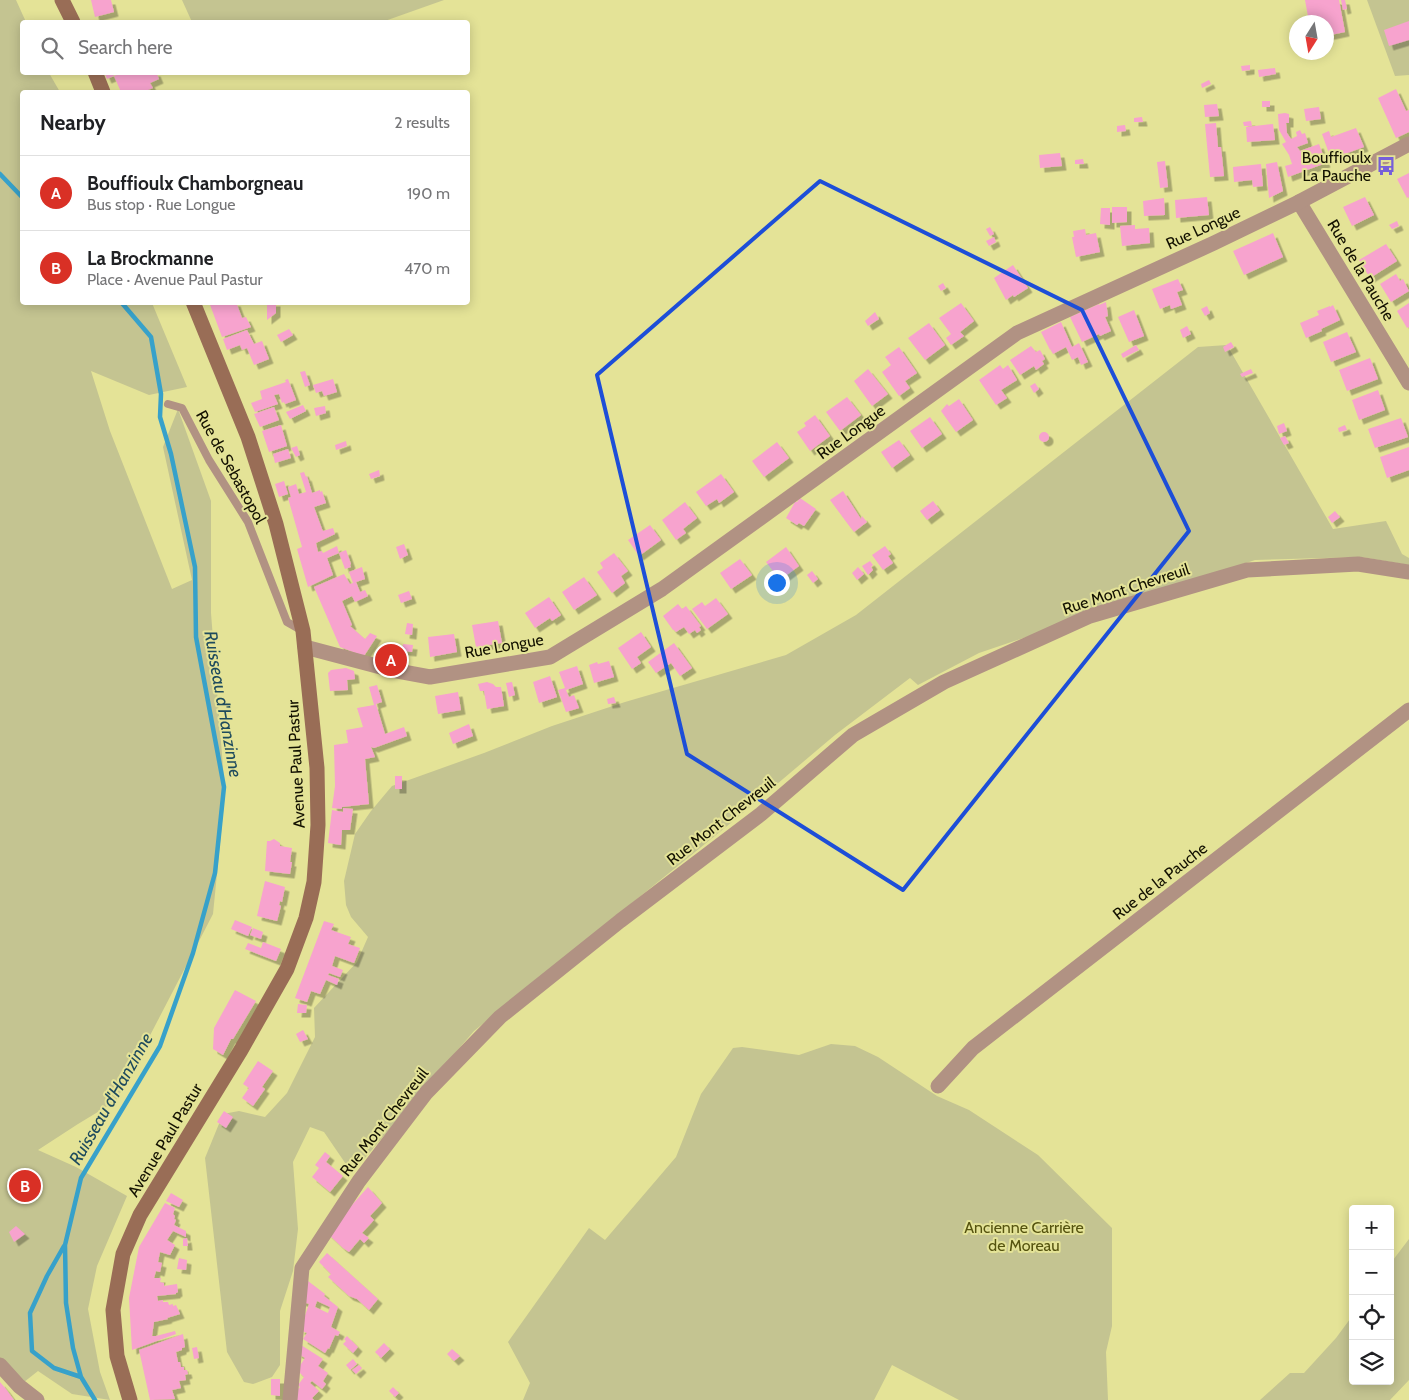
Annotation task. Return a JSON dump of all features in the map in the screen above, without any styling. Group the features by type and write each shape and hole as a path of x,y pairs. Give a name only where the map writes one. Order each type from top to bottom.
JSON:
{"main road":[{"path":"62,0 72,20"},
{"path":"96,75 102,90"},
{"name":"Avenue Paul Pastur","path":"130,1400 118,1356 113,1310 123,1254 140,1215 241,1050 287,970 306,918 314,882 318,826 316,768 302,631 276,524 248,437 194,305"}],"street":[{"name":"Rue Longue","path":"305,647 392,670 430,677 550,658 662,589 1017,333 1214,243 1299,202 1409,144"},
{"name":"Rue de la Pauche","path":"1299,202 1409,383"},
{"name":"Rue Mont Chevreuil","path":"290,1400 302,1268 359,1181 426,1093 500,1018 620,920 762,814 853,735 944,682 1090,616 1247,570 1358,564 1409,572"},
{"name":"Rue de la Pauche","path":"938,1086 974,1048 1409,710"},
{"path":"0,1365 20,1386 37,1400"}],"lane":[{"name":"Rue de Sebastopol","path":"168,404 182,408 209,460 248,522 287,622 302,631"}],"highlighted area":[{"path":"820,181 1082,310 1189,531 903,890 687,754 597,375"}],"green space":[{"path":"0,0 16,0 25,20 20,20 20,75 50,75 59,90 20,90 20,305 153,305 187,387 149,395 91,371 110,431 172,589 192,580 163,447 178,409 211,501 211,613 225,793 213,914 116,1101 38,1150 76,1167 127,1196 97,1266 88,1309 100,1372 110,1400 72,1394 38,1371 19,1386 0,1365"},
{"path":"182,0 444,0 388,20 191,20"},
{"path":"1367,0 1409,0 1409,75 1395,76"},
{"path":"1227,345 1333,529 1386,521 1402,554 1409,558 1409,565 1362,557 1255,560 979,653 918,685 910,678 835,735 732,822 474,1031 352,1173 324,1132 310,1127 293,1162 298,1229 293,1271 280,1311 280,1365 272,1377 253,1384 244,1382 227,1352 205,1158 223,1114 239,1111 265,1117 287,1093 315,1037 314,1008 357,962 368,937 351,917 346,905 344,881 355,834 392,786 552,726 625,702 786,655 856,615 1198,347"},
{"name":"Ancienne Carrière de Moreau","path":"831,1044 855,1046 878,1057 937,1096 969,1110 1038,1155 1112,1228 1112,1326 1106,1352 1108,1400 959,1400 892,1365 874,1400 523,1400 530,1383 508,1342 589,1228 605,1240 676,1157 701,1094 733,1048 742,1047 799,1055"},
{"path":"1409,1239 1409,1380 1390,1400 1260,1400 1290,1373 1304,1373 1336,1338 1349,1320 1349,1385 1394,1385 1394,1259"}],"building":[{"path":"91,0 111,0 114,12 95,17"},
{"path":"1305,0 1339,0 1345,32 1334,34 1334,15 1308,15"},
{"path":"1341,0 1345,0 1347,9 1343,10"},
{"path":"1409,21 1409,40 1389,46 1384,30"},
{"path":"1250,65 1250,70 1242,71 1241,66"},
{"path":"1275,68 1276,74 1259,77 1258,70"},
{"path":"105,75 114,75 114,76 107,79"},
{"path":"157,75 159,79 150,83 153,88 148,90 120,90 114,76"},
{"path":"1209,80 1211,84 1202,88 1201,84"},
{"path":"1396,89 1406,111 1409,110 1409,132 1396,138 1378,98"},
{"path":"1262,101 1270,101 1270,107 1262,107"},
{"path":"1217,104 1219,116 1205,117 1204,105"},
{"path":"1319,107 1321,119 1306,121 1304,109"},
{"path":"1278,114 1289,114 1289,123 1286,123 1287,133 1291,139 1297,136 1296,132 1300,130 1302,134 1305,133 1308,143 1297,147 1300,151 1319,144 1326,163 1288,177 1285,166 1292,164 1282,144 1286,142 1279,130"},
{"path":"1142,117 1143,122 1134,122 1134,118"},
{"path":"1251,121 1252,126 1244,126 1243,122"},
{"path":"1216,123 1218,147 1221,147 1224,176 1210,177 1205,124"},
{"path":"1273,124 1275,140 1247,142 1246,127"},
{"path":"1125,125 1126,131 1117,132 1117,126"},
{"path":"1356,128 1364,147 1331,159 1322,134 1329,131 1331,137"},
{"path":"1060,153 1062,166 1040,168 1039,155"},
{"path":"1083,159 1084,164 1075,164 1075,160"},
{"path":"1165,161 1168,187 1160,188 1157,162"},
{"path":"1277,162 1283,191 1269,198 1266,164"},
{"path":"1261,164 1263,186 1253,187 1252,180 1234,182 1233,167"},
{"path":"1409,173 1409,197 1407,198 1397,179"},
{"path":"1207,197 1209,215 1176,218 1175,200"},
{"path":"1365,197 1374,215 1352,226 1343,207"},
{"path":"1164,198 1165,215 1144,216 1143,201"},
{"path":"1112,207 1127,207 1127,222 1112,223"},
{"path":"1101,208 1110,208 1110,225 1100,224"},
{"path":"1397,221 1399,226 1392,229 1389,225"},
{"path":"1135,225 1135,229 1149,228 1150,243 1122,246 1120,226"},
{"path":"990,227 994,234 990,236 986,229"},
{"path":"1085,229 1086,235 1096,233 1100,252 1076,257 1072,237 1074,237 1073,231"},
{"path":"1273,233 1283,257 1244,275 1233,251"},
{"path":"994,237 996,242 989,246 986,241"},
{"path":"1386,244 1397,261 1370,278 1359,260"},
{"path":"1013,265 1028,288 1006,300 994,278"},
{"path":"1396,274 1400,281 1403,279 1409,291 1391,302 1380,284"},
{"path":"1178,279 1183,290 1177,292 1182,305 1171,309 1170,305 1160,309 1152,289"},
{"path":"943,283 946,288 941,291 938,286"},
{"path":"1106,302 1108,316 1105,317 1111,331 1082,342 1070,317"},
{"path":"961,303 974,321 960,332 964,336 951,345 946,338 951,334 939,318"},
{"path":"1409,303 1409,327 1407,328 1397,311"},
{"path":"210,305 237,305 242,318 246,317 251,327 222,337"},
{"path":"267,305 276,305 276,313 267,320"},
{"path":"1333,305 1340,320 1306,338 1300,323 1319,315 1317,311"},
{"path":"1207,306 1210,313 1205,316 1201,309"},
{"path":"1134,310 1144,336 1129,342 1118,317"},
{"path":"875,312 879,319 868,326 865,321"},
{"path":"1061,322 1072,347 1079,343 1088,362 1081,365 1078,357 1072,360 1066,347 1053,354 1050,350 1041,332"},
{"path":"929,323 945,345 925,360 908,338"},
{"path":"1187,326 1191,334 1183,338 1180,330"},
{"path":"289,329 293,335 281,342 277,335"},
{"path":"247,330 254,344 262,341 269,359 254,365 247,348 242,350 240,345 227,350 223,339"},
{"path":"1347,332 1356,352 1331,362 1323,342"},
{"path":"1231,342 1234,347 1225,352 1223,347"},
{"path":"1136,345 1139,350 1123,358 1121,354"},
{"path":"1031,346 1036,352 1040,350 1045,359 1042,361 1044,364 1036,370 1034,366 1020,375 1010,360"},
{"path":"899,347 917,373 905,381 910,388 899,396 882,372 891,365 885,357"},
{"path":"1370,358 1378,379 1347,391 1339,370"},
{"path":"1000,365 1003,369 1008,365 1017,380 1001,390 1007,398 996,405 979,380"},
{"path":"868,369 888,394 872,406 854,381"},
{"path":"1251,369 1253,373 1242,377 1240,374"},
{"path":"305,371 310,385 305,387 300,372"},
{"path":"288,379 296,400 285,404 284,402 282,403 279,394 274,395 278,404 255,412 251,403 262,399 260,391 286,382 285,380"},
{"path":"333,379 337,392 324,396 322,391 316,393 313,385"},
{"path":"1035,383 1039,389 1034,393 1030,386"},
{"path":"1378,390 1385,410 1359,420 1352,400"},
{"path":"847,397 861,415 840,431 826,412"},
{"path":"959,399 973,420 956,432 941,411 947,404 949,406"},
{"path":"303,405 306,411 290,419 286,412"},
{"path":"325,406 326,413 316,416 314,408"},
{"path":"274,407 279,420 260,427 254,414"},
{"path":"815,415 830,436 810,451 797,432 806,426 804,423"},
{"path":"930,417 942,434 922,448 910,431"},
{"path":"1401,418 1408,437 1375,448 1368,429"},
{"path":"1284,423 1287,431 1279,434 1277,426"},
{"path":"281,425 287,446 269,452 262,431"},
{"path":"1345,425 1347,430 1339,432 1338,428"},
{"path":"1042,432 1046,432 1049,437 1046,442 1042,442 1039,439 1039,435"},
{"path":"1285,436 1289,443 1284,445 1280,438"},
{"path":"899,440 910,455 892,468 881,452"},
{"path":"346,441 347,446 336,450 335,445"},
{"path":"777,442 789,458 764,477 752,461"},
{"path":"297,446 300,455 296,457 291,448"},
{"path":"1409,447 1409,470 1387,478 1380,457"},
{"path":"288,449 291,458 275,463 273,454"},
{"path":"379,470 380,476 371,479 369,474"},
{"path":"304,472 312,493 322,491 326,503 314,507 323,531 333,528 335,534 316,543 318,552 322,551 323,553 337,546 339,553 327,558 333,575 308,587 297,549 302,547 288,498 291,497 288,487 296,484 299,494 306,492 300,473"},
{"path":"721,474 734,492 719,503 717,499 706,506 696,492"},
{"path":"284,481 288,494 279,497 275,484"},
{"path":"843,491 861,519 862,516 867,522 854,532 830,500"},
{"path":"800,498 816,509 804,526 799,523 797,525 786,518 795,502"},
{"path":"933,501 940,510 927,520 920,511"},
{"path":"685,502 697,518 683,529 686,533 676,540 662,520"},
{"path":"1335,511 1340,517 1332,523 1328,517"},
{"path":"650,525 661,540 639,556 628,540"},
{"path":"404,544 408,555 400,559 396,547"},
{"path":"885,546 891,554 888,556 893,563 883,570 872,555"},
{"path":"786,547 799,566 780,580 766,562"},
{"path":"346,550 351,567 345,569 339,553"},
{"path":"614,553 628,571 621,576 625,583 612,593 597,572 603,568 600,563"},
{"path":"740,559 752,575 731,589 720,573"},
{"path":"870,561 873,565 871,567 873,570 868,575 862,566"},
{"path":"362,567 365,579 356,582 360,592 365,590 368,596 355,602 352,596 342,601 352,625 350,626 365,639 370,633 377,636 364,656 340,647 314,587 344,574 350,584 353,583 349,572"},
{"path":"858,567 864,574 857,580 852,573"},
{"path":"812,571 818,579 813,583 807,575"},
{"path":"584,577 597,595 574,610 562,592"},
{"path":"409,591 412,599 401,603 398,595"},
{"path":"549,597 561,615 552,621 550,618 535,628 525,613"},
{"path":"716,598 728,614 707,629 692,609 702,602 705,606"},
{"path":"678,604 682,609 686,606 701,626 699,627 701,630 697,633 695,630 689,634 684,627 676,632 673,630 663,616"},
{"path":"498,621 502,643 476,647 472,625"},
{"path":"407,623 413,624 412,635 405,634"},
{"path":"641,632 651,647 637,657 641,663 632,669 618,648"},
{"path":"454,634 457,652 430,657 428,637"},
{"path":"674,643 692,668 680,676 671,663 656,673 648,662"},
{"path":"403,644 413,645 412,652 402,651"},
{"path":"609,661 614,677 594,683 589,665"},
{"path":"577,666 583,684 566,690 569,697 574,695 579,708 566,712 558,690 565,688 559,672"},
{"path":"346,668 354,671 355,679 347,680 348,690 330,691 328,673 331,670"},
{"path":"550,676 557,697 539,703 533,682"},
{"path":"487,682 496,687 501,687 504,706 487,709 484,691 480,691 478,684"},
{"path":"512,682 515,695 509,697 506,683"},
{"path":"377,685 382,702 376,704 385,734 404,727 407,736 374,748 371,747 375,757 365,759 369,804 342,807 342,809 332,808 335,786 334,745 348,743 346,730 363,727 357,708 374,705 369,687"},
{"path":"458,692 461,710 438,714 435,696"},
{"path":"614,697 616,703 608,704 607,699"},
{"path":"469,724 473,736 453,744 449,733"},
{"path":"395,776 402,776 402,789 395,789"},
{"path":"343,808 353,809 350,830 342,830 341,845 328,843 332,810 343,812"},
{"path":"274,839 280,843 280,846 292,848 290,874 265,871 267,841"},
{"path":"265,881 285,887 282,902 280,901 279,905 281,906 277,921 257,916"},
{"path":"235,920 252,927 248,936 231,929"},
{"path":"324,921 334,924 331,930 351,937 348,944 360,948 354,963 335,956 332,966 343,970 340,977 329,973 328,975 339,979 337,985 326,980 320,994 311,991 307,1002 295,998"},
{"path":"253,928 263,932 261,939 250,935"},
{"path":"263,942 281,949 276,961 245,949 248,943 261,948"},
{"path":"235,990 256,1001 233,1039 231,1039 223,1055 213,1049 214,1028"},
{"path":"298,1004 307,1005 306,1013 297,1013"},
{"path":"303,1030 308,1039 300,1042 296,1034"},
{"path":"258,1061 273,1071 262,1087 265,1089 253,1106 242,1098 249,1088 243,1084"},
{"path":"224,1111 233,1117 226,1128 217,1122"},
{"path":"325,1152 330,1156 326,1162 343,1176 330,1192 312,1177 319,1168 315,1165"},
{"path":"368,1187 382,1203 370,1216 374,1220 362,1233 369,1238 364,1243 360,1239 349,1252 327,1233"},
{"path":"171,1193 183,1200 179,1207 166,1201"},
{"path":"165,1203 175,1208 173,1214 176,1220 174,1225 186,1231 186,1237 173,1231 167,1240 175,1245 170,1255 160,1252 158,1262 162,1263 160,1272 156,1271 154,1278 161,1278 160,1282 164,1283 164,1286 177,1284 178,1292 176,1294 157,1296 158,1301 163,1300 163,1302 168,1302 169,1305 176,1305 180,1314 154,1322 152,1336 175,1331 176,1334 132,1350 129,1298 139,1247"},
{"path":"16,1226 25,1234 14,1242 9,1232"},
{"path":"187,1238 188,1246 183,1246 183,1239"},
{"path":"327,1253 378,1299 369,1310 357,1299 349,1296 328,1277 331,1274 319,1262"},
{"path":"179,1258 187,1260 186,1270 177,1269"},
{"path":"308,1281 338,1307 331,1327 340,1332 338,1336 335,1335 329,1349 325,1353 303,1339 307,1333 300,1330 309,1304 300,1301","holes":["317,1301 330,1307 328,1313 315,1307"]},
{"path":"183,1334 185,1347 176,1352 181,1367 187,1370 186,1380 179,1381 181,1388 172,1390 175,1399 150,1400 139,1350"},
{"path":"347,1336 358,1347 353,1353 343,1344"},
{"path":"384,1343 390,1349 381,1358 375,1352"},
{"path":"301,1345 323,1359 318,1366 328,1373 323,1381 326,1384 322,1389 312,1381 310,1383 319,1391 312,1398 314,1400 295,1400 294,1394 300,1387 298,1385 304,1377 297,1370 305,1358 297,1353"},
{"path":"197,1347 199,1358 194,1359 192,1348"},
{"path":"452,1349 460,1356 454,1361 447,1354"},
{"path":"353,1359 357,1364 350,1370 346,1365"},
{"path":"359,1365 362,1368 356,1374 352,1370"},
{"path":"271,1379 280,1379 280,1396 271,1395"},
{"path":"0,1382 6,1389 14,1400 0,1400"},
{"path":"393,1387 399,1393 395,1397 389,1391"}],"waterway":[{"name":"Ruisseau d'Hanzinne","path":"0,174 20,195"},
{"name":"Ruisseau d'Hanzinne","path":"95,1400 81,1377 73,1348 66,1303 65,1245 81,1178 160,1046 193,953 215,873 224,787 196,637 195,567 171,454 160,417 161,394 151,337 124,305"},
{"name":"Ruisseau d'Hanzinne","path":"64,1246 47,1276 30,1313 32,1351 54,1368 81,1377"}],"place":[{"name":"Bouffioulx La Pauche","path":"1386,166"},
{"name":"Bouffioulx Chamborgneau","path":"391,660"},
{"name":"La Brockmanne","path":"25,1186"}]}
